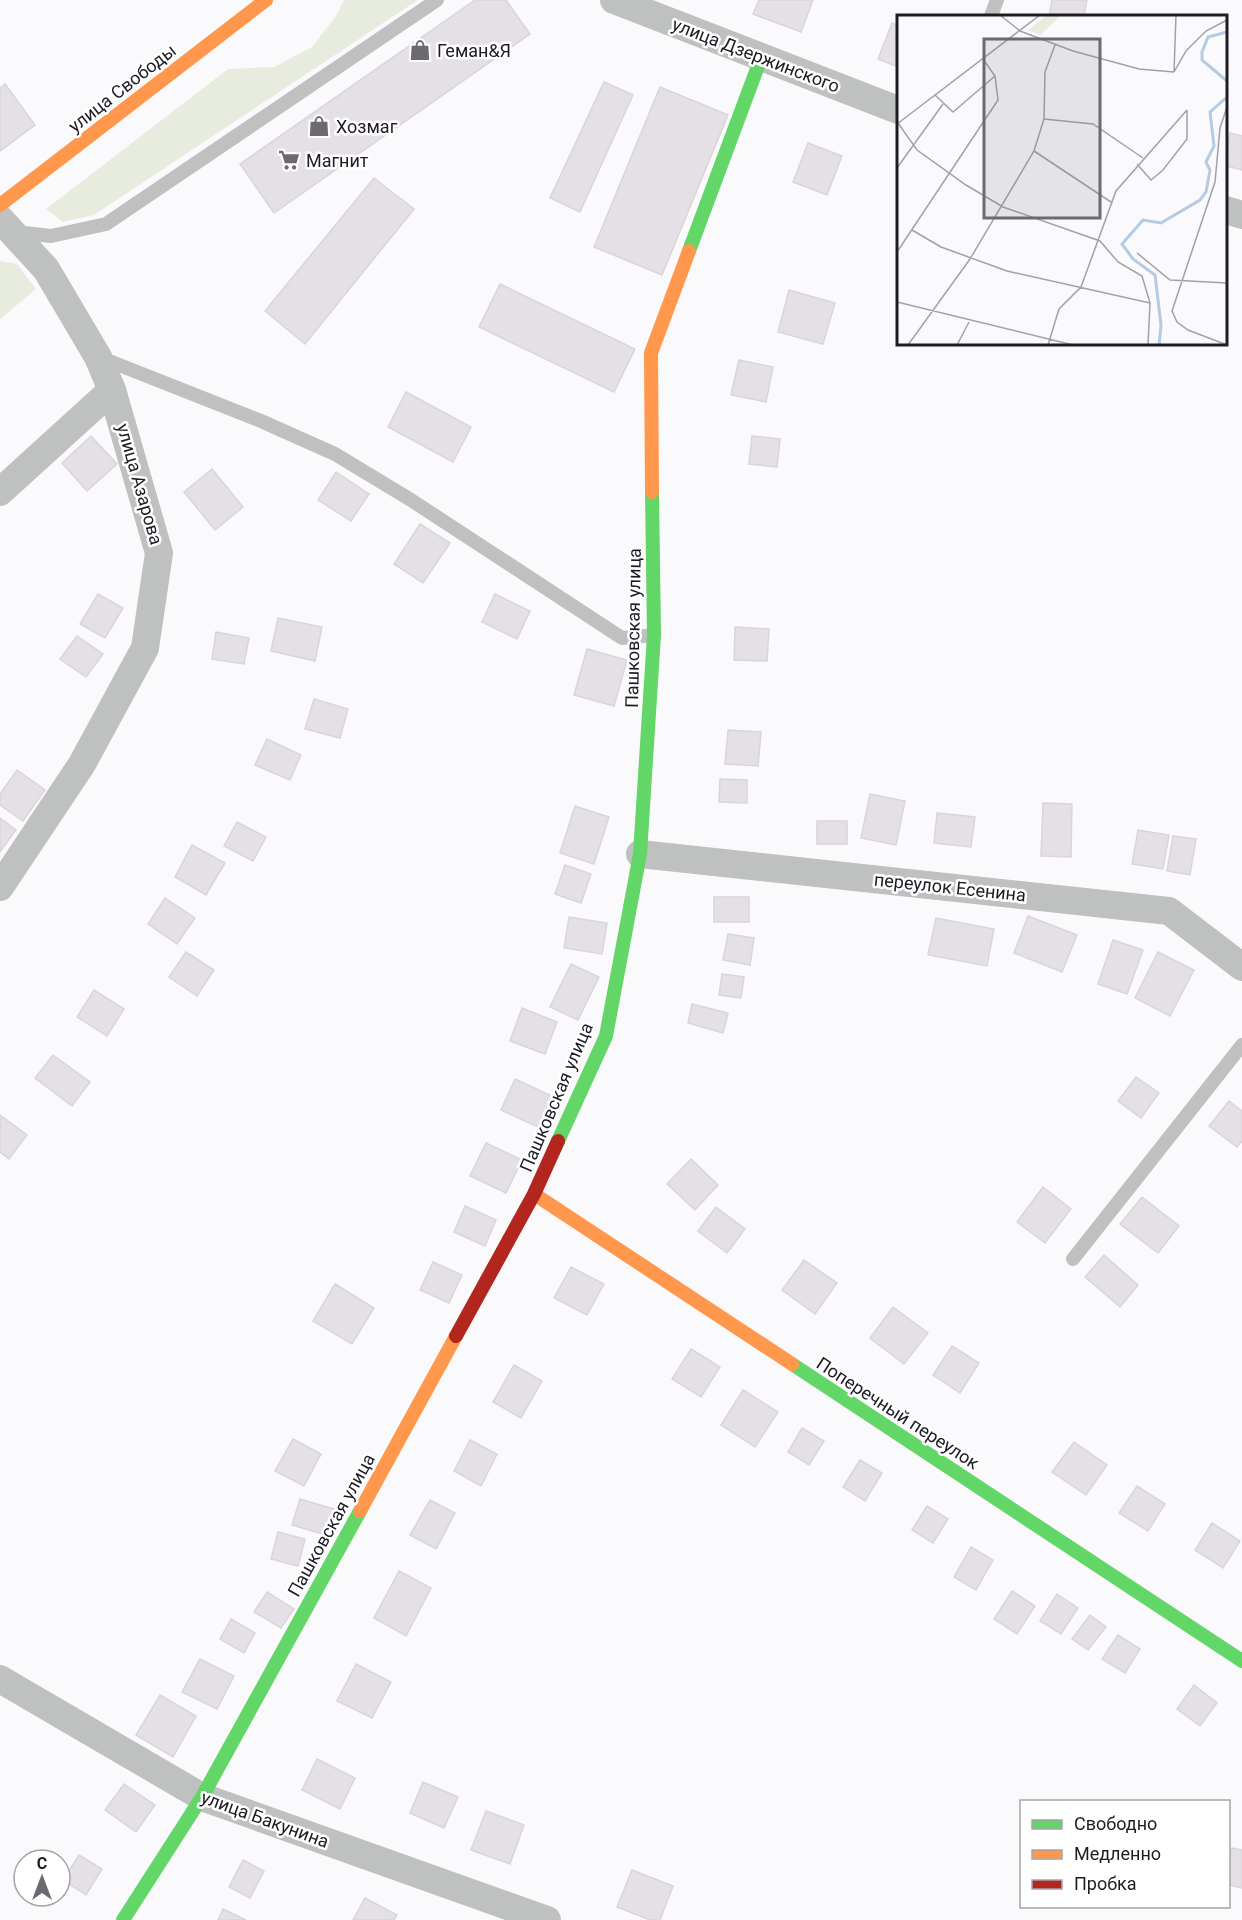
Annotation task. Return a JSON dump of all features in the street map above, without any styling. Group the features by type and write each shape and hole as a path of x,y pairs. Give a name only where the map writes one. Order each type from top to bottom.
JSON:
{"street":[{"name":"улица Свободы","path":"0,205 266,0"},
{"name":"улица Дзержинского","path":"614,0 897,110"},
{"name":"Пашковская улица","path":"123,1920 202,1797 534,1194 606,1036 640,854 654,634 651,353 761,58"},
{"path":"1227,210 1242,215"},
{"name":"улица Азарова","path":"0,887 82,764 145,648 159,553 112,390 98,357 46,269 6,225"},
{"path":"0,492 112,390"},
{"name":"переулок Есенина","path":"640,854 1169,911 1242,967"},
{"name":"Поперечный переулок","path":"534,1194 1242,1661"},
{"name":"улица Бакунина","path":"0,1679 202,1797 547,1920"}],"lane":[{"path":"6,225 51,236 106,224 437,0"},
{"path":"991,15 997,0"},
{"path":"98,357 261,421 334,454 411,500 622,638 654,634"},
{"path":"1073,1259 1242,1045"}],"shaded area":[{"path":"344,0 418,0 94,215 63,222 46,209 228,69 274,67 312,47 336,16"},
{"path":"0,261 17,264 36,289 0,319"}],"building":[{"path":"475,0 506,0 530,34 274,213 240,164"},
{"path":"759,0 813,0 801,32 753,14"},
{"path":"1052,0 1087,0 1084,15 1049,15"},
{"path":"892,23 897,26 897,67 878,59"},
{"path":"604,82 633,95 580,212 550,198"},
{"path":"5,84 35,125 0,151 0,88"},
{"path":"660,87 728,115 662,275 594,247"},
{"path":"1230,133 1242,136 1242,170 1227,166"},
{"path":"808,143 842,156 827,195 793,182"},
{"path":"374,178 414,209 305,344 265,311"},
{"path":"500,284 635,349 614,392 479,327"},
{"path":"789,290 835,303 823,344 778,332"},
{"path":"739,360 773,367 766,402 731,395"},
{"path":"406,392 471,427 453,462 388,427"},
{"path":"91,436 117,464 87,491 62,463"},
{"path":"752,436 780,439 777,467 749,464"},
{"path":"212,469 243,507 215,530 184,492"},
{"path":"336,472 369,494 351,521 318,500"},
{"path":"420,524 450,543 423,583 394,564"},
{"path":"98,594 123,608 105,638 80,624"},
{"path":"495,594 530,611 517,639 482,622"},
{"path":"278,618 322,627 315,661 271,651"},
{"path":"735,627 769,629 767,661 734,660"},
{"path":"216,632 249,638 244,664 212,659"},
{"path":"77,636 103,654 86,677 60,659"},
{"path":"587,649 627,660 614,706 574,695"},
{"path":"314,699 348,709 340,738 305,729"},
{"path":"728,730 761,732 758,766 725,764"},
{"path":"267,739 301,755 290,780 255,765"},
{"path":"17,770 45,790 23,821 0,805 0,794"},
{"path":"720,779 747,780 747,803 719,802"},
{"path":"870,794 905,801 896,845 861,838"},
{"path":"1043,803 1072,804 1071,857 1041,856"},
{"path":"575,806 609,817 594,864 560,853"},
{"path":"937,813 975,817 971,847 934,843"},
{"path":"0,818 16,830 0,852"},
{"path":"817,821 847,821 847,844 817,844"},
{"path":"237,822 266,837 253,861 224,846"},
{"path":"1138,830 1169,835 1163,869 1132,864"},
{"path":"1173,836 1196,839 1190,875 1167,871"},
{"path":"192,845 225,863 206,895 175,877"},
{"path":"565,865 591,874 581,903 555,894"},
{"path":"714,897 749,897 749,922 714,922"},
{"path":"165,898 195,918 177,944 148,924"},
{"path":"1028,916 1077,935 1062,972 1014,953"},
{"path":"569,917 607,923 602,954 564,948"},
{"path":"936,918 994,929 987,966 928,955"},
{"path":"728,934 754,938 750,965 723,960"},
{"path":"1113,940 1143,950 1127,994 1098,984"},
{"path":"186,952 214,970 197,996 169,977"},
{"path":"1158,952 1194,970 1170,1016 1135,998"},
{"path":"571,964 599,977 578,1020 550,1007"},
{"path":"722,974 744,977 741,998 719,995"},
{"path":"94,990 124,1009 107,1036 77,1017"},
{"path":"692,1004 728,1013 723,1033 688,1023"},
{"path":"522,1008 557,1022 545,1054 510,1041"},
{"path":"53,1055 90,1082 72,1106 35,1078"},
{"path":"1136,1077 1159,1093 1141,1118 1118,1101"},
{"path":"515,1079 552,1096 538,1127 501,1110"},
{"path":"1229,1101 1242,1111 1242,1141 1237,1147 1209,1126"},
{"path":"0,1115 27,1135 9,1159 0,1152"},
{"path":"486,1143 522,1160 506,1193 470,1176"},
{"path":"691,1159 718,1185 695,1210 667,1184"},
{"path":"1043,1187 1071,1209 1045,1243 1017,1222"},
{"path":"1142,1197 1179,1226 1158,1253 1120,1224"},
{"path":"465,1206 496,1220 485,1246 454,1232"},
{"path":"716,1207 745,1229 727,1253 698,1231"},
{"path":"1104,1255 1138,1285 1120,1307 1085,1277"},
{"path":"804,1260 837,1283 815,1314 782,1290"},
{"path":"433,1262 462,1275 449,1303 420,1290"},
{"path":"571,1267 604,1284 587,1315 554,1298"},
{"path":"335,1284 374,1308 352,1344 313,1321"},
{"path":"893,1307 928,1333 904,1364 870,1338"},
{"path":"952,1346 979,1363 960,1393 933,1375"},
{"path":"691,1349 720,1367 701,1397 672,1379"},
{"path":"514,1365 542,1381 521,1418 493,1402"},
{"path":"743,1390 778,1412 755,1447 721,1425"},
{"path":"802,1428 824,1441 809,1465 788,1452"},
{"path":"293,1439 321,1454 304,1486 275,1471"},
{"path":"470,1440 497,1454 481,1486 454,1471"},
{"path":"1074,1442 1107,1465 1086,1495 1052,1472"},
{"path":"860,1460 882,1473 865,1501 843,1487"},
{"path":"1137,1486 1165,1504 1148,1531 1119,1513"},
{"path":"300,1499 334,1509 326,1535 292,1525"},
{"path":"430,1500 455,1513 436,1549 410,1535"},
{"path":"927,1506 948,1519 933,1543 912,1530"},
{"path":"1212,1523 1240,1541 1223,1568 1195,1550"},
{"path":"278,1532 305,1539 298,1566 271,1559"},
{"path":"971,1547 993,1560 976,1590 954,1577"},
{"path":"399,1571 431,1588 406,1636 374,1618"},
{"path":"1012,1591 1035,1606 1017,1634 994,1619"},
{"path":"267,1592 294,1609 281,1628 254,1612"},
{"path":"1057,1594 1078,1608 1061,1634 1040,1621"},
{"path":"1090,1615 1106,1627 1088,1650 1072,1639"},
{"path":"231,1619 255,1633 244,1653 220,1639"},
{"path":"1118,1635 1140,1649 1125,1673 1102,1659"},
{"path":"200,1659 234,1676 217,1709 182,1692"},
{"path":"356,1664 391,1682 372,1718 337,1701"},
{"path":"1194,1685 1217,1703 1200,1726 1177,1709"},
{"path":"160,1695 196,1716 173,1757 136,1735"},
{"path":"317,1759 355,1778 340,1809 302,1790"},
{"path":"423,1782 458,1797 444,1828 410,1813"},
{"path":"124,1784 155,1805 136,1832 105,1810"},
{"path":"486,1811 524,1825 510,1864 471,1850"},
{"path":"1232,1848 1242,1850 1242,1888 1230,1885"},
{"path":"79,1855 102,1869 86,1895 72,1886 72,1866"},
{"path":"243,1860 264,1871 250,1898 229,1887"},
{"path":"632,1870 673,1886 660,1920 650,1920 617,1907"},
{"path":"365,1898 397,1915 394,1920 353,1920"},
{"path":"223,1909 246,1920 218,1920"}],"traffic: fast":[{"path":"689,251 761,58"},
{"path":"558,1141 606,1036 640,854 654,635 652,492"},
{"path":"792,1364 1242,1661"},
{"path":"123,1920 202,1797 360,1511"}],"traffic: slow":[{"path":"0,205 266,0"},
{"path":"652,492 651,353 689,251"},
{"path":"534,1194 792,1364"},
{"path":"360,1511 456,1336"}],"traffic: jam":[{"path":"456,1336 534,1194 558,1141"}],"place":[{"name":"Геман&Я","path":"420,50"},
{"name":"Хозмаг","path":"319,126"},
{"name":"Магнит","path":"289,160"}]}
